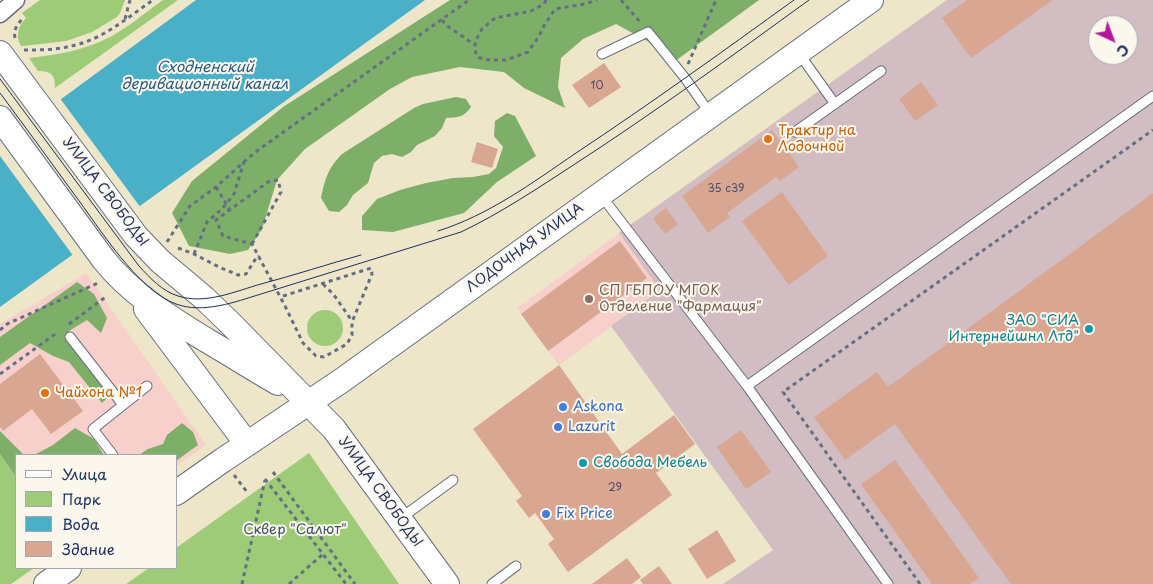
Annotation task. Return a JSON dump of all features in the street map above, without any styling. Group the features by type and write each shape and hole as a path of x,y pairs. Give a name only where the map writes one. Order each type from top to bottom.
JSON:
{"main road":[{"name":"ЛОДОЧНАЯ УЛИЦА","path":"178,492 341,381 871,0"},
{"name":"УЛИЦА СВОБОДЫ","path":"10,52 27,88 136,236 160,261 230,323 334,429 447,584"},
{"name":"УЛИЦА СВОБОДЫ","path":"0,118 104,260 127,285 248,444"},
{"name":"УЛИЦА СВОБОДЫ","path":"127,285 174,320 309,402"}],"street":[{"path":"0,14 16,0"}],"lane":[{"path":"602,54 648,32 711,115"},
{"path":"798,52 835,104"},
{"path":"794,132 881,70"},
{"path":"747,386 1153,96"},
{"path":"600,194 747,386 888,584"},
{"path":"70,337 123,405"},
{"path":"111,454 93,429 147,386"},
{"path":"400,519 453,480"},
{"path":"492,584 516,566"}],"path":[{"path":"125,20 130,0"},
{"path":"10,52 72,46 100,36 153,0"},
{"path":"172,235 190,206 216,187 254,153 469,0"},
{"path":"546,0 544,4 531,11 495,18 482,29 475,42 476,55 490,60 506,60 528,52 540,36 544,24 555,9 598,0"},
{"path":"621,0 648,32"},
{"path":"683,76 716,0"},
{"path":"442,20 446,25 476,46"},
{"path":"920,584 783,392 1153,130"},
{"path":"194,254 207,222 222,209 234,194 244,162"},
{"path":"252,244 281,192 278,180 268,182 216,220 223,236 252,244 303,343 316,356 324,357 347,344 352,335 352,322 372,274 371,268 280,297"},
{"path":"216,187 230,210"},
{"path":"166,244 194,254 238,274 246,274 258,254"},
{"path":"0,330 7,324 98,283"},
{"path":"322,284 334,295 352,322"},
{"path":"0,374 107,296"},
{"path":"230,471 247,492"},
{"path":"273,472 355,584"},
{"path":"242,584 265,479 346,584"},
{"path":"289,584 323,554"}],"shaded area":[{"path":"947,0 1153,0 1153,584 723,584 773,550 611,326 660,290 619,233"},
{"name":"СП ГБПОУ МГОК Отделение \"Фармация\"","path":"619,233 661,290 559,365 517,308"},
{"path":"86,273 206,445 178,465 178,454 15,454 15,476 0,454 0,324"}],"green space":[{"path":"40,0 125,0 117,17 92,32 66,41 21,46 18,39 18,31 26,18 22,13"},
{"path":"163,0 178,0 55,88 52,75 47,72 38,71 29,58 71,51 102,41 125,28"},
{"path":"450,0 759,0 671,64 649,42 616,24 583,39 561,58 558,87 565,108 524,88 504,72 460,67 412,77 390,89 305,149 277,180 262,229 248,250 230,254 189,246 172,213 192,181 283,107"},
{"path":"456,97 466,99 471,107 463,115 446,118 442,128 435,136 417,145 411,152 402,157 392,154 382,156 374,163 368,183 353,195 347,205 339,212 329,211 321,198 322,191 330,169 342,154 414,108 423,104"},
{"path":"507,113 515,116 536,156 497,182 464,213 393,232 362,230 362,216 377,199 426,183 489,174 496,168 503,147 494,136 495,121"},
{"path":"77,282 94,294 107,318 101,333 87,320 69,331 109,396 102,403 69,362 53,356 30,343 0,365 0,337"},
{"path":"325,310 332,311 338,315 342,321 342,335 338,341 332,345 325,346 318,345 312,341 308,335 307,328 308,321 312,315 318,311"},
{"path":"182,423 193,432 198,445 178,460 178,454 140,454 148,449 163,444 167,435"},
{"path":"75,428 94,439 103,454 36,454 53,445"},
{"path":"0,431 23,454 15,454 15,476 0,454"},
{"name":"Сквер \"Салют\"","path":"309,453 399,584 126,584 148,569 178,569 178,547"},
{"path":"0,454 15,476 15,569 33,569 11,584 0,584"}],"water":[{"name":"Сходненский деривационный канал","path":"196,0 425,0 0,307 0,144"}],"pier":[{"path":"59,97 141,208 74,257 0,156 0,141"}],"building":[{"path":"967,0 1053,0 971,58 942,18"},
{"path":"604,63 621,87 589,108 572,85"},
{"path":"921,82 938,105 915,121 899,99"},
{"path":"772,130 799,167 780,181 776,177 727,213 730,217 708,233 682,196"},
{"path":"477,142 498,149 492,168 471,162"},
{"path":"782,192 828,256 789,285 742,221"},
{"name":"ЗАО \"СИА Интернейшнл Лтд\"","path":"1153,193 1153,584 1011,584 895,424 845,460 814,417 877,372 888,387"},
{"path":"666,208 678,224 665,234 653,218"},
{"name":"СП ГБПОУ МГОК Отделение \"Фармация\"","path":"620,241 647,278 548,351 521,314"},
{"name":"Чайхона №1","path":"40,354 83,411 51,434 32,409 3,431 0,427 0,384"},
{"name":"Свобода Мебель","path":"559,365 622,454 674,415 695,444 656,473 672,495 568,572 548,544 554,539 535,513 529,518 516,501 522,496 473,429"},
{"path":"741,430 771,472 746,489 717,447"},
{"path":"895,460 979,578 970,584 932,584 861,484"},
{"path":"717,530 736,561 707,579 688,549"},
{"path":"627,558 641,577 632,584 592,584"},
{"path":"659,566 672,584 643,584 640,580"}],"tram line":[{"path":"438,231 475,216 526,187 659,97 794,0"},
{"path":"0,93 107,240 147,286 161,297 186,307 219,306 461,232 476,225 519,200 605,144 809,0"},
{"path":"0,79 139,266 157,284 172,294 199,299 220,296 361,255"}],"place":[{"name":"Трактир на Лодочной","path":"768,139"},
{"name":"СП ГБПОУ МГОК Отделение \"Фармация\"","path":"589,299"},
{"name":"ЗАО \"СИА Интернейшнл Лтд\"","path":"1089,329"},
{"name":"Чайхона №1","path":"45,393"},
{"name":"Askona","path":"563,407"},
{"name":"Lazurit","path":"558,427"},
{"name":"Свобода Мебель","path":"583,463"},
{"name":"Fix Price","path":"546,514"}]}
